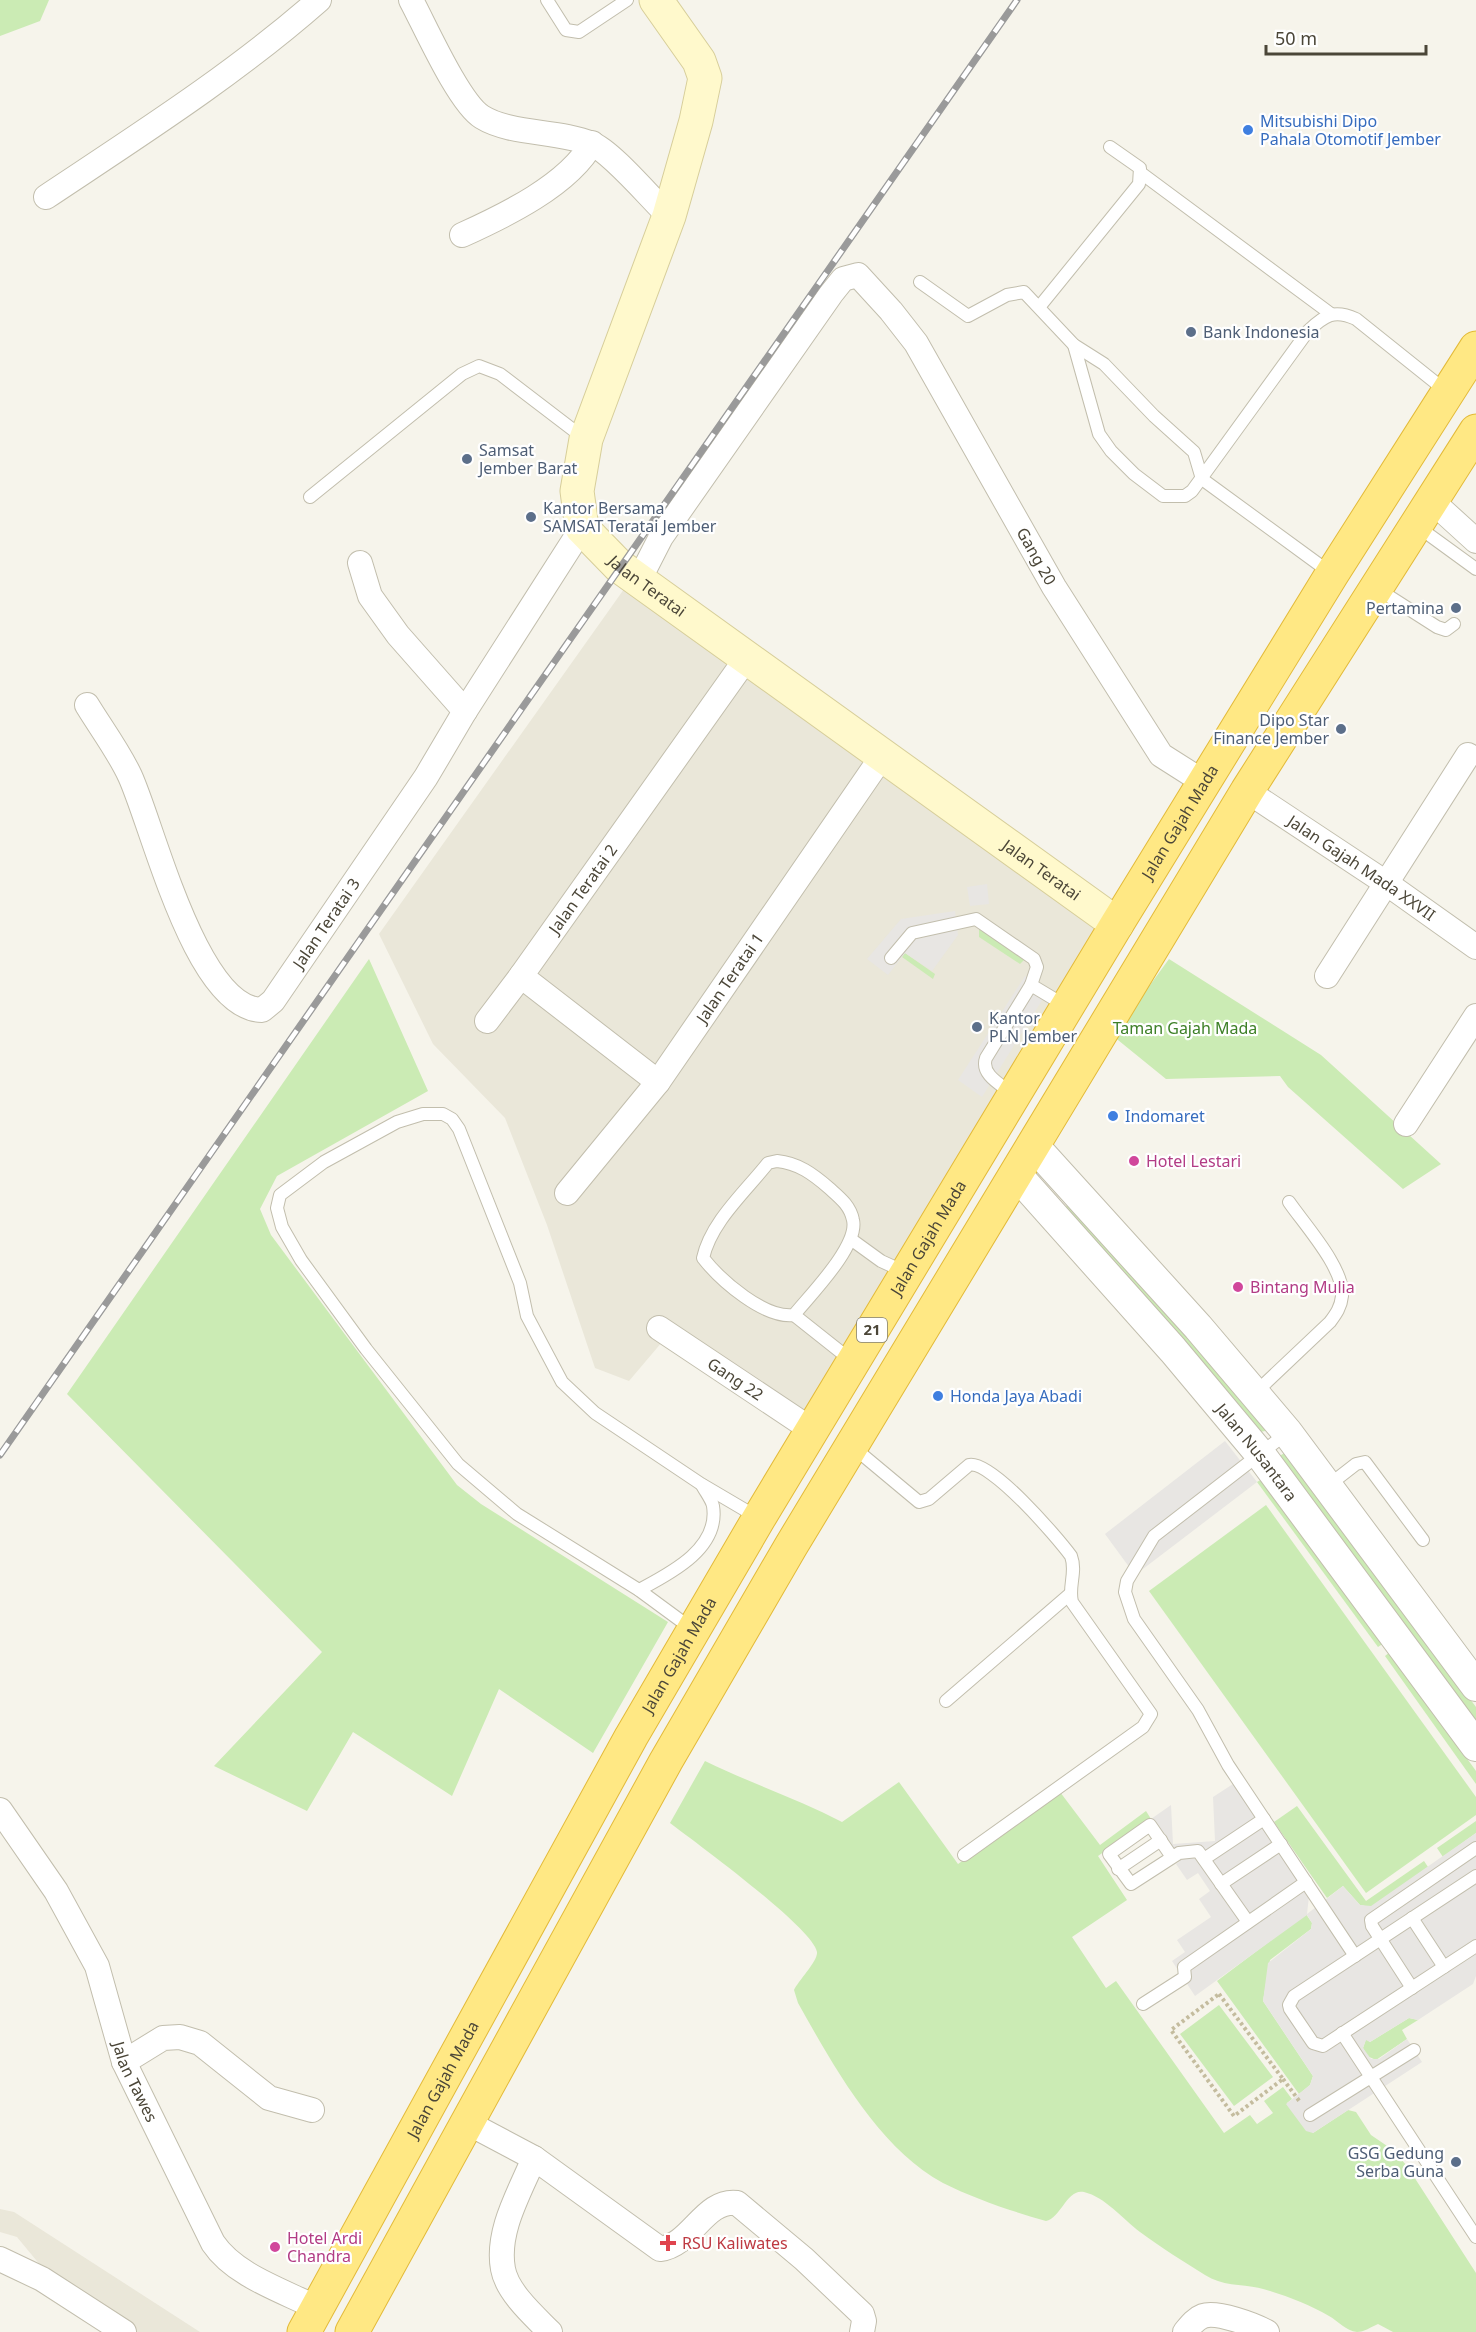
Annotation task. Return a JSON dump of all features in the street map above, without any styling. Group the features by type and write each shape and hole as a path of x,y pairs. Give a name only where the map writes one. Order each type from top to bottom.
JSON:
{"highway":[{"name":"Jalan Gajah Mada","path":"311,2320 693,1629 1117,924 1332,574 1476,348"},
{"name":"21","path":"352,2332 666,1761 852,1446 1247,791 1476,431"},
{"path":"512,1956 549,1976"}],"main road":[{"path":"582,528 577,491 586,439 669,216 696,121 705,78 699,61 656,0"},
{"name":"Jalan Teratai","path":"582,528 619,567 1117,924"}],"street":[{"path":"46,197 158,122 295,21 319,0"},
{"path":"411,0 463,96 481,117 592,143 601,148 669,216"},
{"path":"462,236 500,218 565,175 584,157 592,143"},
{"name":"Gang 20","path":"639,580 662,537 843,279 858,275 916,343 1054,587 1161,755 1205,783"},
{"path":"1424,513 1476,541"},
{"name":"Jalan Teratai 3","path":"87,705 130,775 183,922 208,969 245,1008 262,1010 273,1001 426,777 465,711 582,528"},
{"path":"360,563 370,596 398,635 465,711"},
{"name":"Jalan Teratai 2","path":"487,1021 746,659"},
{"name":"Jalan Teratai 1","path":"567,1193 658,1082 883,755"},
{"path":"1327,976 1468,755"},
{"name":"Jalan Gajah Mada XXVII","path":"1247,791 1386,883 1476,947"},
{"path":"521,976 658,1082"},
{"path":"1406,1124 1476,1016"},
{"path":"1034,1146 1198,1327 1287,1432 1473,1677"},
{"name":"Jalan Nusantara","path":"1016,1174 1173,1350 1260,1454 1476,1746"},
{"name":"Gang 22","path":"659,1328 812,1430"},
{"name":"Jalan Tawes","path":"0,1810 56,1891 97,1966 124,2062 221,2255 311,2320"},
{"path":"124,2062 163,2038 180,2037 200,2043 269,2098 312,2110"},
{"path":"468,2123 534,2158 660,2249 679,2244 719,2205 737,2203 804,2259 862,2314 864,2321 862,2332"},
{"path":"534,2158 505,2228 503,2271 513,2289 550,2332"},
{"path":"0,2259 42,2278 124,2332"},
{"path":"1185,2332 1196,2320 1204,2316 1215,2315 1256,2326 1268,2332"}],"lane":[{"path":"547,0 566,30 579,32 627,0"},
{"path":"1040,306 1139,184 1140,168 1110,147"},
{"path":"1141,173 1331,314"},
{"path":"920,282 968,316 1007,295 1024,292 1040,306 1074,345 1104,364 1154,416 1194,452 1202,479 1332,574"},
{"path":"1074,345 1099,434 1134,474 1163,496 1185,496 1202,479 1308,331 1318,321 1331,314 1343,313 1356,319 1447,392"},
{"path":"310,497 462,374 479,366 500,374 586,439"},
{"path":"1424,513 1476,569"},
{"path":"1376,588 1437,627 1446,630 1454,624"},
{"path":"891,958 912,933 976,919 1034,959 1037,967 1031,985 984,1064 988,1075 1014,1095"},
{"path":"1031,985 1067,1007"},
{"path":"693,1629 639,1590 518,1514 458,1464 366,1350 301,1260 282,1227 277,1208 280,1195 324,1162 397,1122 423,1114 443,1114 452,1119 459,1129 520,1283 527,1316 562,1382 595,1413 701,1484 759,1518"},
{"path":"777,1161 791,1162 816,1176 846,1204 854,1221 852,1240 794,1315 781,1317 748,1299 713,1271 704,1258 706,1244 714,1230 768,1163 777,1161"},
{"path":"1255,1394 1330,1322 1339,1310 1342,1296 1337,1272 1288,1202"},
{"path":"852,1240 881,1261 906,1273"},
{"path":"794,1315 853,1362"},
{"path":"1287,1432 1154,1536 1127,1581 1125,1592 1134,1619 1203,1718 1221,1754 1355,1956"},
{"path":"852,1446 919,1502 929,1499 969,1465 979,1464 985,1467 1031,1510 1071,1556 1074,1563 1070,1594 1077,1611 1149,1709 1150,1719 1143,1727 964,1854"},
{"path":"1329,1485 1356,1464 1365,1462 1423,1540"},
{"path":"639,1590 670,1574 699,1550 710,1527 713,1506 701,1484"},
{"path":"946,1701 1070,1594"},
{"path":"1204,1859 1263,1819"},
{"path":"1172,1857 1153,1827 1149,1826 1109,1852 1118,1869 1132,1884 1181,1852 1198,1851 1248,1922"},
{"path":"1118,1869 1161,1840"},
{"path":"1221,1884 1281,1844"},
{"path":"1412,1988 1372,1926 1373,1918 1476,1848"},
{"path":"1476,1876 1294,1996 1289,2005 1315,2046 1323,2046 1476,1946"},
{"path":"1143,2004 1185,1977 1184,1967 1306,1882"},
{"path":"1412,1918 1444,1967"},
{"path":"1342,2033 1476,2237"},
{"path":"1310,2115 1414,2049"}],"path":[{"path":"1283,2079 1234,2116 1171,2030 1219,1994 1283,2079 1310,2115"}],"shaded area":[{"path":"634,575 1117,924 817,1421 668,1335 629,1381 595,1368 547,1225 505,1118 433,1044 379,934"},
{"path":"987,884 989,904 970,906 967,887"},
{"path":"955,911 958,935 932,971 905,953 888,975 867,959 901,919"},
{"path":"1025,976 1049,989 982,1097 958,1080"},
{"path":"1225,1441 1257,1482 1135,1575 1105,1534"},
{"path":"1233,1784 1309,1896 1307,1914 1343,1886 1360,1905 1371,1906 1476,1833 1476,1976 1473,1984 1418,2020 1409,2018 1370,2042 1366,2040 1363,2048 1371,2059 1379,2059 1407,2039 1422,2062 1313,2133 1306,2131 1286,2104 1310,2085 1313,2076 1263,2001 1268,1963 1311,1929 1312,1923 1307,1915 1195,1996 1172,1961 1185,1952 1177,1940 1211,1917 1199,1899 1210,1891 1198,1873 1187,1880 1176,1864 1180,1861 1151,1819 1171,1805 1173,1844 1215,1841 1213,1797"},
{"path":"0,2209 14,2212 200,2332 108,2332 84,2318 17,2237 0,2232"}],"green space":[{"path":"0,0 49,0 40,21 0,36"},
{"path":"979,925 1027,957 1020,964 979,937"},
{"path":"905,953 935,974 933,979 902,957"},
{"path":"369,959 428,1091 277,1176 260,1209 271,1235 457,1485 481,1504 668,1622 593,1753 499,1689 452,1796 353,1732 307,1811 214,1766 322,1652 67,1394"},
{"name":"Taman Gajah Mada","path":"1169,959 1321,1055 1441,1164 1403,1189 1288,1087 1280,1076 1166,1079 1113,1036"},
{"path":"1069,1203 1074,1204 1266,1429 1265,1431 1260,1432 1065,1208"},
{"path":"1286,1452 1476,1707 1476,1727 1278,1457"},
{"path":"1262,1479 1384,1643 1378,1647 1257,1482"},
{"path":"1266,1505 1476,1797 1476,1815 1366,1893 1149,1591"},
{"path":"1390,1652 1476,1771 1476,1784 1385,1656"},
{"path":"705,1761 842,1822 899,1782 958,1864 1060,1792 1100,1845 1146,1811 1151,1819 1098,1856 1127,1900 1072,1937 1106,1988 1116,1981 1224,2133 1250,2115 1257,2124 1273,2113 1264,2101 1283,2087 1292,2099 1287,2103 1313,2133 1348,2110 1356,2112 1371,2135 1393,2150 1407,2166 1476,2273 1476,2332 1393,2332 1378,2324 1362,2331 1353,2331 1322,2312 1285,2296 1262,2289 1220,2282 1205,2275 1140,2232 1106,2203 1092,2195 1084,2192 1073,2194 1056,2215 1046,2221 968,2194 943,2183 920,2168 898,2149 859,2103 798,2003 794,1990 811,1966 817,1952 811,1940 796,1924 751,1886 670,1823"},
{"path":"1297,1806 1366,1901 1424,1861 1428,1867 1371,1907 1360,1905 1343,1886 1327,1898 1274,1822"},
{"path":"1476,1821 1476,1833 1443,1857 1437,1848"},
{"path":"1306,1914 1312,1923 1311,1929 1270,1960 1263,2001 1313,2076 1310,2085 1299,2094 1217,1981"},
{"path":"1219,2005 1273,2077 1234,2106 1180,2034"},
{"path":"1409,2018 1418,2020 1402,2030 1407,2039 1376,2060 1367,2056 1363,2048 1366,2039 1370,2042"}],"railway":[{"path":"0,1455 1017,0"}],"place":[{"name":"Mitsubishi Dipo Pahala Otomotif Jember","path":"1248,130"},
{"name":"Bank Indonesia","path":"1191,332"},
{"name":"Samsat Jember Barat","path":"467,459"},
{"name":"Kantor Bersama SAMSAT Teratai Jember","path":"531,517"},
{"name":"Pertamina","path":"1456,608"},
{"name":"Dipo Star Finance Jember","path":"1341,729"},
{"name":"Kantor PLN Jember","path":"977,1027"},
{"name":"Indomaret","path":"1113,1116"},
{"name":"Hotel Lestari","path":"1134,1161"},
{"name":"Bintang Mulia","path":"1238,1287"},
{"name":"Honda Jaya Abadi","path":"938,1396"},
{"name":"GSG Gedung Serba Guna","path":"1456,2162"},
{"name":"RSU Kaliwates","path":"668,2243"},
{"name":"Hotel Ardi Chandra","path":"275,2247"}]}
